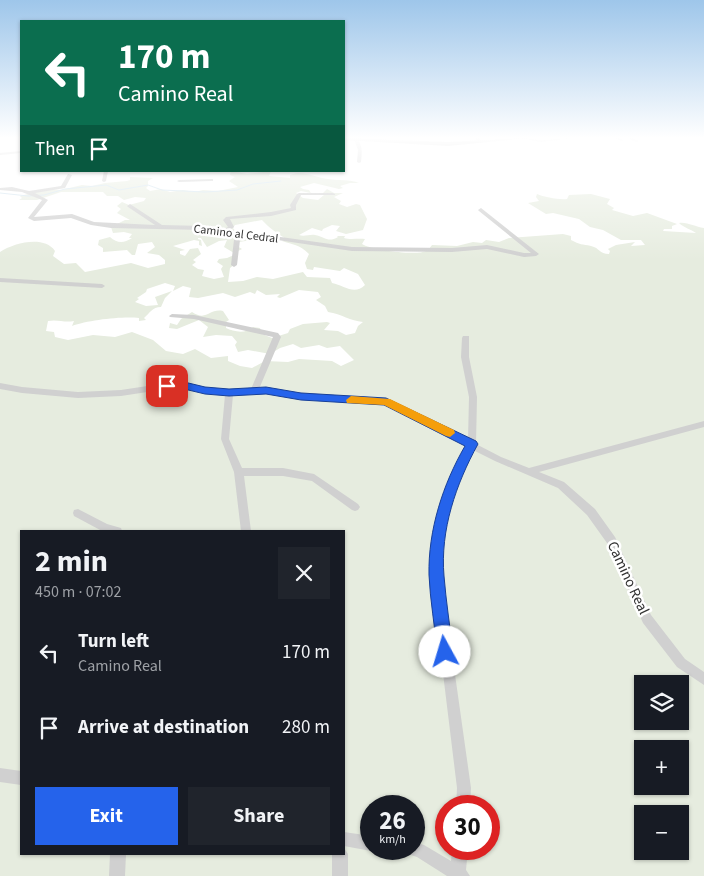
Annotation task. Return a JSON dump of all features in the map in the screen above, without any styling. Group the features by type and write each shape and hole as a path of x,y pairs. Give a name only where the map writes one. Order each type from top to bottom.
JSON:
{"street":[{"path":"0,189 13,188 35,195 63,187 68,179"},
{"path":"182,186 179,181 211,180"},
{"path":"225,231 231,227 226,220 228,218 271,214 294,209 293,205 298,194 333,194"},
{"name":"Camino al Cedral","path":"35,195 45,202 31,218 34,220 72,216 93,224 204,228 352,249 452,250 487,247 524,255 536,254 481,210"},
{"path":"130,206 163,228"},
{"path":"234,265 237,240 241,233"},
{"path":"0,280 102,286"},
{"path":"172,316 194,317 276,335 278,337 254,391"},
{"path":"464,795 436,574 437,543 442,517 460,465 472,444 473,397 465,357 466,338"},
{"name":"Camino Real","path":"0,386 78,395 121,392 180,384 229,393 266,391 301,396 386,402 472,444 498,459 561,485 591,512 611,540 647,619 681,663 704,679"},
{"path":"229,393 225,439 239,472 246,530"},
{"path":"530,471 704,424"},
{"path":"239,472 283,472 314,478 355,507"},
{"path":"78,513 105,528 113,530"},
{"path":"0,775 20,778"},
{"path":"345,839 360,841"},
{"path":"425,854 460,875"},
{"path":"117,876 118,855"},
{"path":"340,855 340,876"},
{"path":"460,860 460,875"}],"shaded area":[{"path":"130,179 152,179 148,181 146,188 150,191 161,189 170,192 183,190 195,192 203,190 218,191 238,187 229,181 232,179 327,179 359,183 340,186 343,188 339,189 314,183 300,187 309,190 311,193 301,191 296,193 303,198 318,200 327,189 334,193 343,193 334,197 341,201 339,204 347,207 356,204 360,205 367,219 363,230 346,234 336,231 340,226 332,225 322,231 312,228 299,235 315,235 329,240 335,239 337,236 345,236 344,238 349,239 365,239 362,244 394,252 413,253 427,251 432,245 457,246 473,242 482,243 486,240 499,242 509,238 563,234 571,236 571,240 574,242 594,247 606,254 609,254 610,251 608,249 616,245 635,242 631,246 645,245 641,240 621,240 603,230 590,227 579,219 553,213 546,214 528,203 539,201 536,197 537,194 567,199 569,195 591,194 610,199 607,204 614,208 612,210 633,216 647,213 677,224 672,226 672,229 664,229 663,231 696,233 679,223 704,228 704,876 0,876 0,252 29,242 44,243 55,251 53,256 64,264 76,263 85,272 131,263 148,268 165,264 165,260 159,255 147,253 155,247 152,242 138,244 135,255 132,255 127,250 103,252 103,248 98,245 99,240 110,237 120,242 132,238 129,238 132,234 124,232 113,233 111,227 125,220 130,220 117,213 121,209 117,206 122,202 129,205 144,201 146,198 135,197 124,200 118,196 107,196 103,192 61,192 37,200 19,200 22,198 20,196 48,189 61,190 82,185 92,186 127,181","holes":["262,220 286,239 282,241 299,247 309,254 305,263 307,269 313,270 314,267 340,271 344,268 358,274 365,285 357,290 353,290 332,283 330,278 307,277 303,272 273,279 257,277 243,281 228,282 230,268 235,264 234,255 219,259 217,262 223,266 221,269 224,277 214,279 202,276 204,270 192,265 196,262 193,260 201,254 198,248 190,249 185,256 180,254 180,251 185,250 173,246 194,240 199,241 199,245 202,246 201,240 198,238 201,238 207,247 219,241 227,240 224,247 234,253 242,249 237,246 239,242 259,237 236,232 233,228 235,225","165,283 175,286 173,291 183,286 191,288 189,297 198,298 223,293 235,297 250,292 255,294 257,290 266,295 280,294 277,297 280,298 299,290 318,292 321,297 316,300 325,306 328,312 363,322 358,326 355,333 346,335 338,331 324,330 330,323 327,322 303,324 290,329 288,333 272,338 262,334 260,328 253,327 247,331 240,332 226,328 226,322 229,320 223,311 214,311 201,316 192,312 181,319 177,325 170,323 169,328 177,329 199,320 208,327 203,337 216,335 232,336 237,342 235,345 238,352 248,350 270,354 280,348 293,344 301,348 319,345 327,348 340,346 354,360 341,366 332,361 299,359 288,362 265,361 252,368 228,361 228,356 211,358 195,349 183,354 166,351 153,340 132,332 115,337 93,335 68,340 55,337 54,332 46,331 48,321 74,321 72,326 96,320 115,318 139,318 139,321 146,320 144,318 153,309 161,307 165,298 172,291 155,297 158,305 146,306 135,302 139,299 137,298 146,292 147,289"]}],"waterway":[{"path":"0,193 28,196 44,195 65,189 106,185 119,190 148,185 162,190 205,192 237,190 253,184 281,181"}],"slow traffic":[{"path":"351,400 386,402 450,433"}],"route":[{"path":"167,386 180,384 229,393 266,391 301,396 386,402 472,444 460,465 454,488 442,517 437,543 436,574 445,652"}]}
